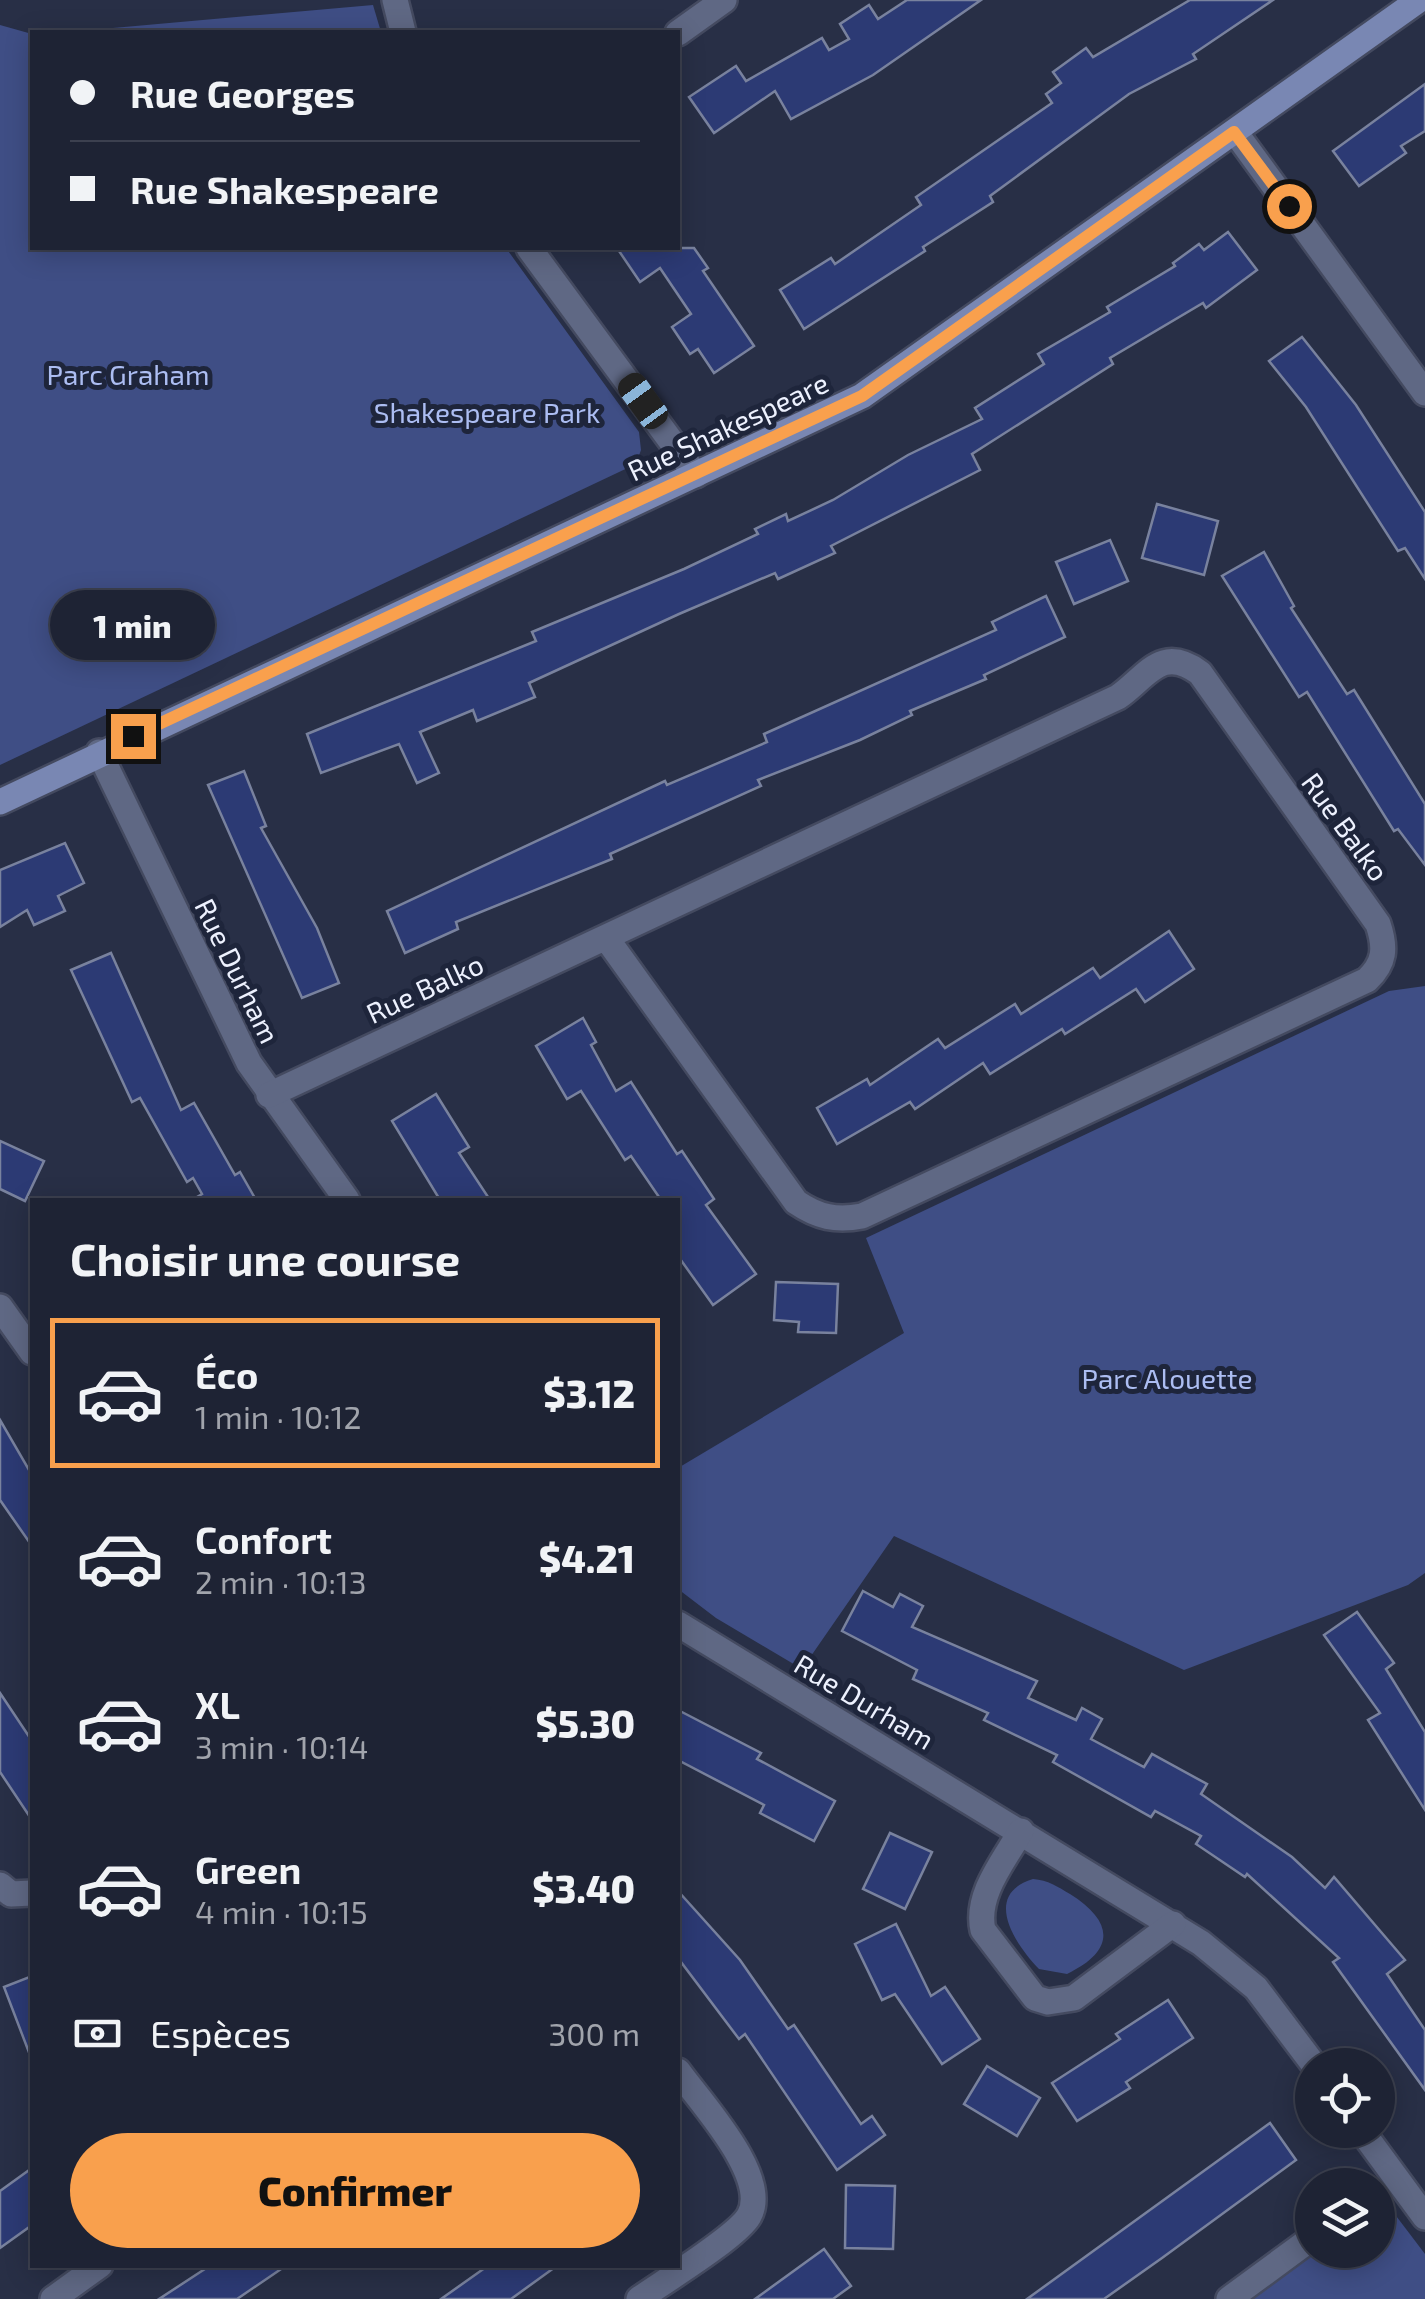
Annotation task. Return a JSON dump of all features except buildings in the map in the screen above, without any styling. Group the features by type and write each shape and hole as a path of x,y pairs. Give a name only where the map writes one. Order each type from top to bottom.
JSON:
{"street":[{"path":"395,0 402,30"},
{"path":"680,31 724,0"},
{"name":"Rue Shakespeare","path":"0,802 883,383 1419,0"},
{"path":"1234,132 1425,393"},
{"path":"531,250 696,475"},
{"name":"Rue Balko","path":"269,1094 608,940 1118,698 1154,666 1169,662 1186,663 1200,673 1378,924 1384,955 1379,968 1367,980 862,1216 844,1220 812,1214 796,1202 608,940"},
{"name":"Rue Durham","path":"100,752 232,1032 269,1094 347,1198"},
{"path":"0,1308 30,1349"},
{"name":"Rue Durham","path":"680,1625 1173,1924 1256,1988 1301,2048"},
{"path":"1021,1831 985,1894 980,1917 982,1930 1035,1998 1062,2002 1074,1998 1173,1924"},
{"path":"0,1886 11,1894 30,1893"},
{"path":"639,2299 738,2228 749,2216 754,2202 748,2168 680,2074"},
{"path":"1395,2192 1425,2218"},
{"path":"1229,2299 1295,2250"},
{"path":"53,2299 96,2268"}],"green space":[{"path":"373,5 380,30 91,30"},
{"path":"0,25 30,33 30,250 507,250 639,432 641,450 636,464 0,765"},
{"name":"Parc Alouette","path":"1425,986 1425,1573 1408,1585 1184,1670 894,1536 802,1669 716,1618 680,1591 680,1467 904,1333 866,1238 1389,991"},
{"path":"1033,1879 1070,1894 1101,1925 1101,1945 1095,1955 1067,1974 1039,1969 1021,1947 1008,1921 1009,1896 1017,1886"},
{"path":"1395,2214 1425,2254 1425,2299 1251,2299 1295,2266 1395,2268"}],"route":[{"path":"133,736 862,396 1234,132 1289,206"}],"park label":[{"name":"Parc Graham","path":"128,375"},
{"name":"Shakespeare Park","path":"487,413"}]}
